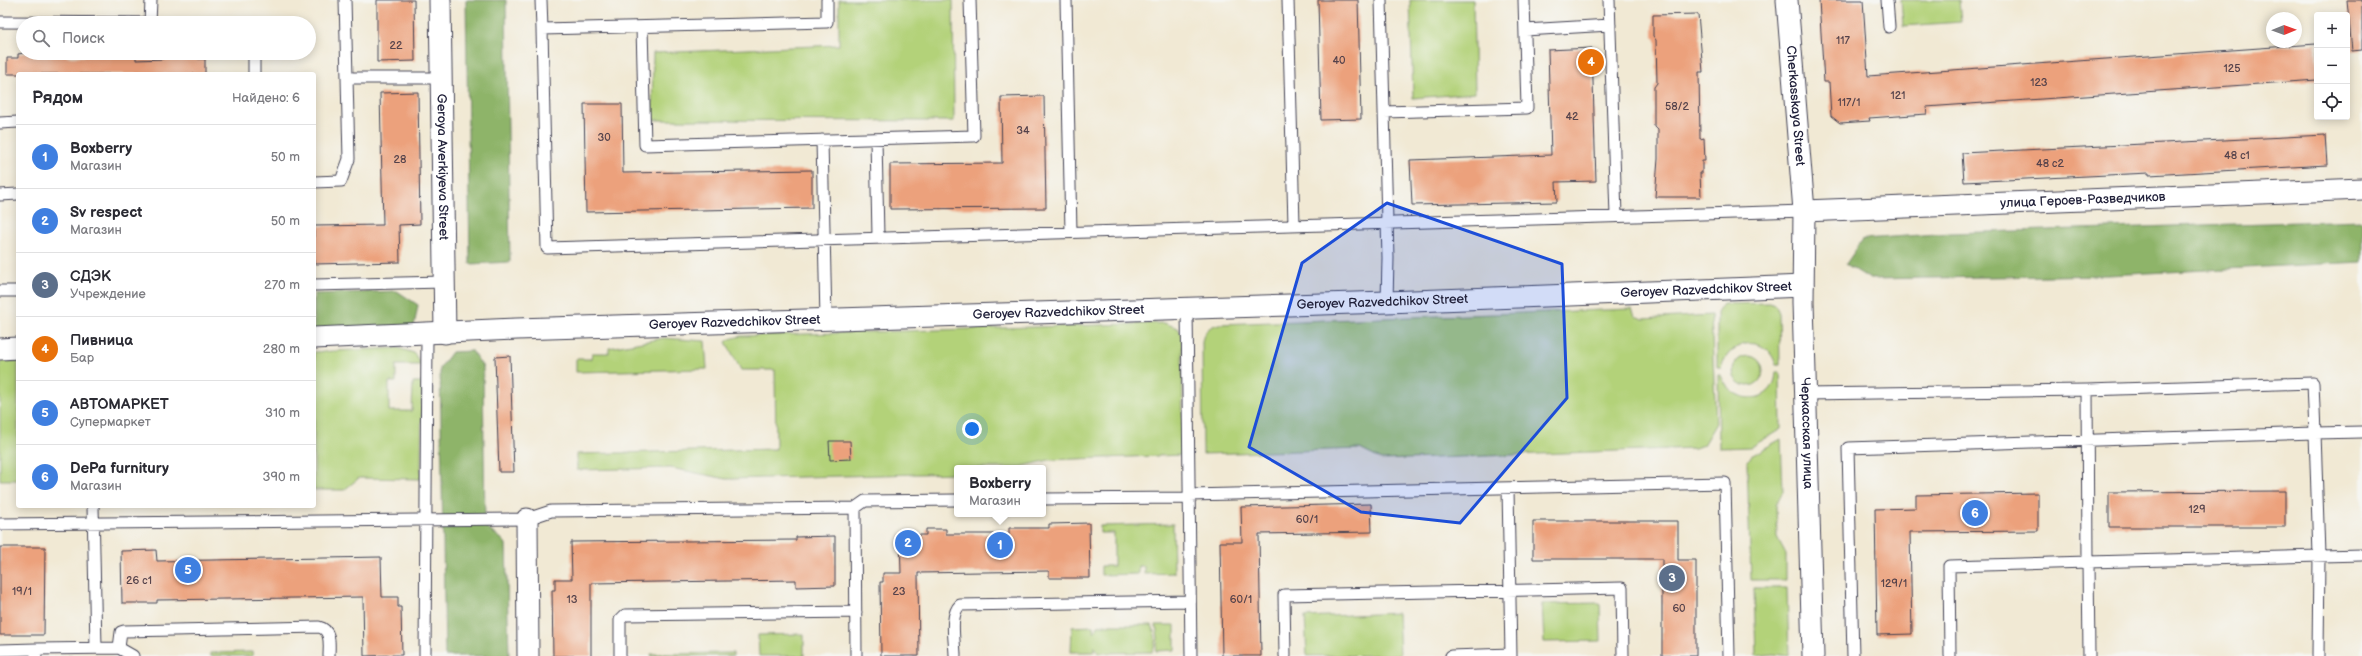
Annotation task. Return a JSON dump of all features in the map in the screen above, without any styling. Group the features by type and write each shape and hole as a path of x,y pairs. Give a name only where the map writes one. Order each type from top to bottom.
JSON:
{"street":[{"name":"Geroya Averkiyeva Street","path":"436,334 444,282 440,0"},
{"name":"Cherkasskaya Street","path":"1787,0 1804,210"},
{"name":"улица Героев-Разведчиков","path":"1804,210 2362,189"},
{"name":"Черкасская улица","path":"1804,210 1803,286 1805,394 1813,656"},
{"name":"Geroyev Razvedchikov Street","path":"316,338 436,334 517,329 1187,309 1803,286"},
{"path":"0,349 16,348"},
{"path":"527,519 528,656"}],"lane":[{"path":"150,16 151,0"},
{"path":"316,182 341,181 349,159 345,0"},
{"path":"541,0 547,248 1804,210"},
{"path":"542,29 827,22 827,0"},
{"path":"642,27 645,145 974,136 970,0"},
{"path":"1066,0 1071,232"},
{"path":"1288,0 1294,225"},
{"path":"1381,0 1387,222 1387,302"},
{"path":"1384,112 1527,108 1524,0"},
{"path":"1609,0 1616,216"},
{"path":"1887,0 1889,27"},
{"path":"0,22 16,22"},
{"path":"1525,30 1610,25"},
{"path":"254,60 254,72"},
{"path":"347,78 442,78"},
{"path":"0,123 16,122"},
{"path":"876,139 878,237"},
{"path":"822,140 826,320"},
{"path":"0,195 16,194"},
{"path":"316,285 444,282"},
{"path":"0,291 16,291"},
{"path":"1187,309 1191,656"},
{"path":"425,656 426,520 436,334"},
{"path":"1805,394 2088,390 2313,383 2319,555 2318,656"},
{"path":"2088,390 2089,656"},
{"path":"1853,656 1848,448 2362,432"},
{"path":"1046,499 1725,483 1729,656"},
{"path":"1451,656 1511,655 1508,488"},
{"path":"0,524 527,519 551,511 855,508 865,501 954,500"},
{"path":"93,508 96,648"},
{"path":"855,508 856,656"},
{"path":"1950,656 1949,566 2362,555"},
{"path":"1285,656 1284,595 1510,589 1622,588 1623,656"},
{"path":"955,656 954,616 956,609 960,604 1190,601"},
{"path":"620,656 620,620 625,615 856,612"},
{"path":"119,648 120,632 124,631 319,627 324,628 328,632 329,656"},
{"path":"0,650 36,653 96,648 119,648 133,656"}],"highlighted area":[{"path":"1387,203 1562,264 1567,398 1460,523 1361,512 1249,447 1302,263"}],"green space":[{"path":"466,0 506,0 510,262 470,264"},
{"path":"839,0 953,0 954,121 652,120 653,53 839,45"},
{"path":"1410,0 1473,0 1475,93 1413,98"},
{"path":"1901,0 1959,0 1961,22 1903,26"},
{"path":"2362,220 2362,262 2109,275 1870,279 1846,264 1863,239 1951,233"},
{"path":"397,291 418,305 413,332 316,339 316,294"},
{"path":"1770,303 1776,306 1779,313 1780,365 1776,365 1771,355 1765,348 1757,344 1748,344 1740,346 1732,351 1726,358 1721,368 1717,368 1717,313 1723,304"},
{"path":"1632,309 1635,316 1643,319 1711,315 1716,423 1703,445 1695,448 1382,460 1360,449 1203,454 1202,342 1207,330 1215,325"},
{"path":"1164,323 1178,328 1182,335 1183,455 1049,460 1028,465 954,465 954,473 727,479 671,468 577,470 577,454 776,449 775,370 741,370 726,342 730,339 741,336"},
{"path":"664,338 705,341 707,369 576,372 576,359 591,359 592,353 609,353 609,348"},
{"path":"398,348 414,353 421,365 396,365 396,382 389,382 389,411 412,411 413,382 422,382 421,479 359,478 344,490 316,490 316,352"},
{"path":"472,351 483,367 485,525 506,544 509,656 445,656 440,368 452,352"},
{"path":"1748,356 1759,360 1763,371 1759,382 1748,386 1737,382 1733,371 1737,360"},
{"path":"0,361 16,361 16,480 0,480"},
{"path":"1776,372 1780,372 1781,429 1751,447 1719,448 1718,375 1721,375 1726,385 1734,392 1743,397 1752,398 1761,396 1768,391 1774,383"},
{"path":"1781,439 1783,491 1776,505 1777,537 1786,554 1786,580 1751,580 1747,463 1751,456"},
{"path":"1173,524 1174,573 1144,574 1144,566 1138,566 1138,574 1101,575 1101,566 1114,566 1114,533 1100,533 1100,526"},
{"path":"1754,588 1787,588 1789,656 1773,654 1756,656"},
{"path":"1600,603 1601,641 1544,642 1542,604"},
{"path":"1398,613 1400,655 1307,656 1305,617"},
{"path":"1098,625 1152,625 1155,639 1154,649 1152,652 1098,653 1094,646 1094,652 1071,652 1072,627 1093,626 1094,632"},
{"path":"1156,625 1175,625 1175,650 1156,651 1158,638"},
{"path":"804,634 804,656 759,656 758,635"},
{"path":"253,652 253,656 210,656 210,653"},
{"path":"733,653 733,656 651,656 651,654"}],"building":[{"path":"377,0 414,0 415,61 377,62"},
{"path":"1318,0 1358,0 1361,119 1321,120"},
{"path":"1819,0 1863,0 1868,76 2266,48 2302,48 2302,45 2314,44 2314,80 1926,107 1927,114 1869,118 1870,121 1840,123 1831,116 1829,82 1824,82"},
{"path":"2347,0 2362,0 2362,50 2352,51 2350,12 2348,12"},
{"path":"1698,14 1703,72 1699,72 1700,139 1704,138 1705,161 1702,161 1702,173 1700,173 1701,197 1655,197 1658,159 1658,130 1654,126 1654,87 1657,83 1656,40 1653,36 1653,15"},
{"path":"1592,48 1596,181 1556,182 1557,202 1412,205 1410,160 1551,155 1548,50"},
{"path":"7,58 16,58 16,60 205,60 205,72 16,72 16,74 7,74"},
{"path":"418,92 420,224 399,225 400,262 316,264 316,226 383,225 380,93"},
{"path":"1044,96 1046,208 890,209 890,164 1002,163 1001,97"},
{"path":"584,104 622,104 623,173 812,170 812,208 586,212"},
{"path":"2325,135 2327,165 2149,175 2149,173 1964,182 1962,153"},
{"path":"510,356 514,472 499,472 495,357"},
{"path":"829,441 850,441 851,459 830,460"},
{"path":"2285,491 2285,527 2109,527 2109,492"},
{"path":"2038,493 2038,531 1910,532 1912,634 1877,635 1875,509 1916,508 1916,495"},
{"path":"1371,504 1372,532 1259,534 1261,656 1222,656 1220,542 1242,542 1241,507"},
{"path":"1533,521 1678,521 1678,560 1696,560 1696,656 1662,656 1662,559 1533,559"},
{"path":"1089,523 1090,578 1049,578 1049,571 918,573 919,656 881,656 880,582 883,582 883,573 901,573 900,535 926,535 926,529 946,529 946,534 1009,534 1009,528 1049,528 1049,524"},
{"path":"835,536 835,586 796,587 796,580 591,583 591,656 553,656 552,590 555,590 555,579 572,579 571,542 796,540 796,537"},
{"path":"0,547 45,547 44,635 0,635"},
{"path":"156,550 157,561 381,557 382,597 398,597 398,607 401,607 402,655 364,656 363,597 157,600 157,603 122,603 121,551"}],"place":[{"name":"Пивница","path":"1591,62"},
{"name":"DePa furnitury","path":"1975,513"},
{"name":"Sv respect","path":"908,543"},
{"name":"Boxberry","path":"1000,545"},
{"name":"АВТОМАРКЕТ","path":"188,570"},
{"name":"СДЭК","path":"1672,578"}]}
